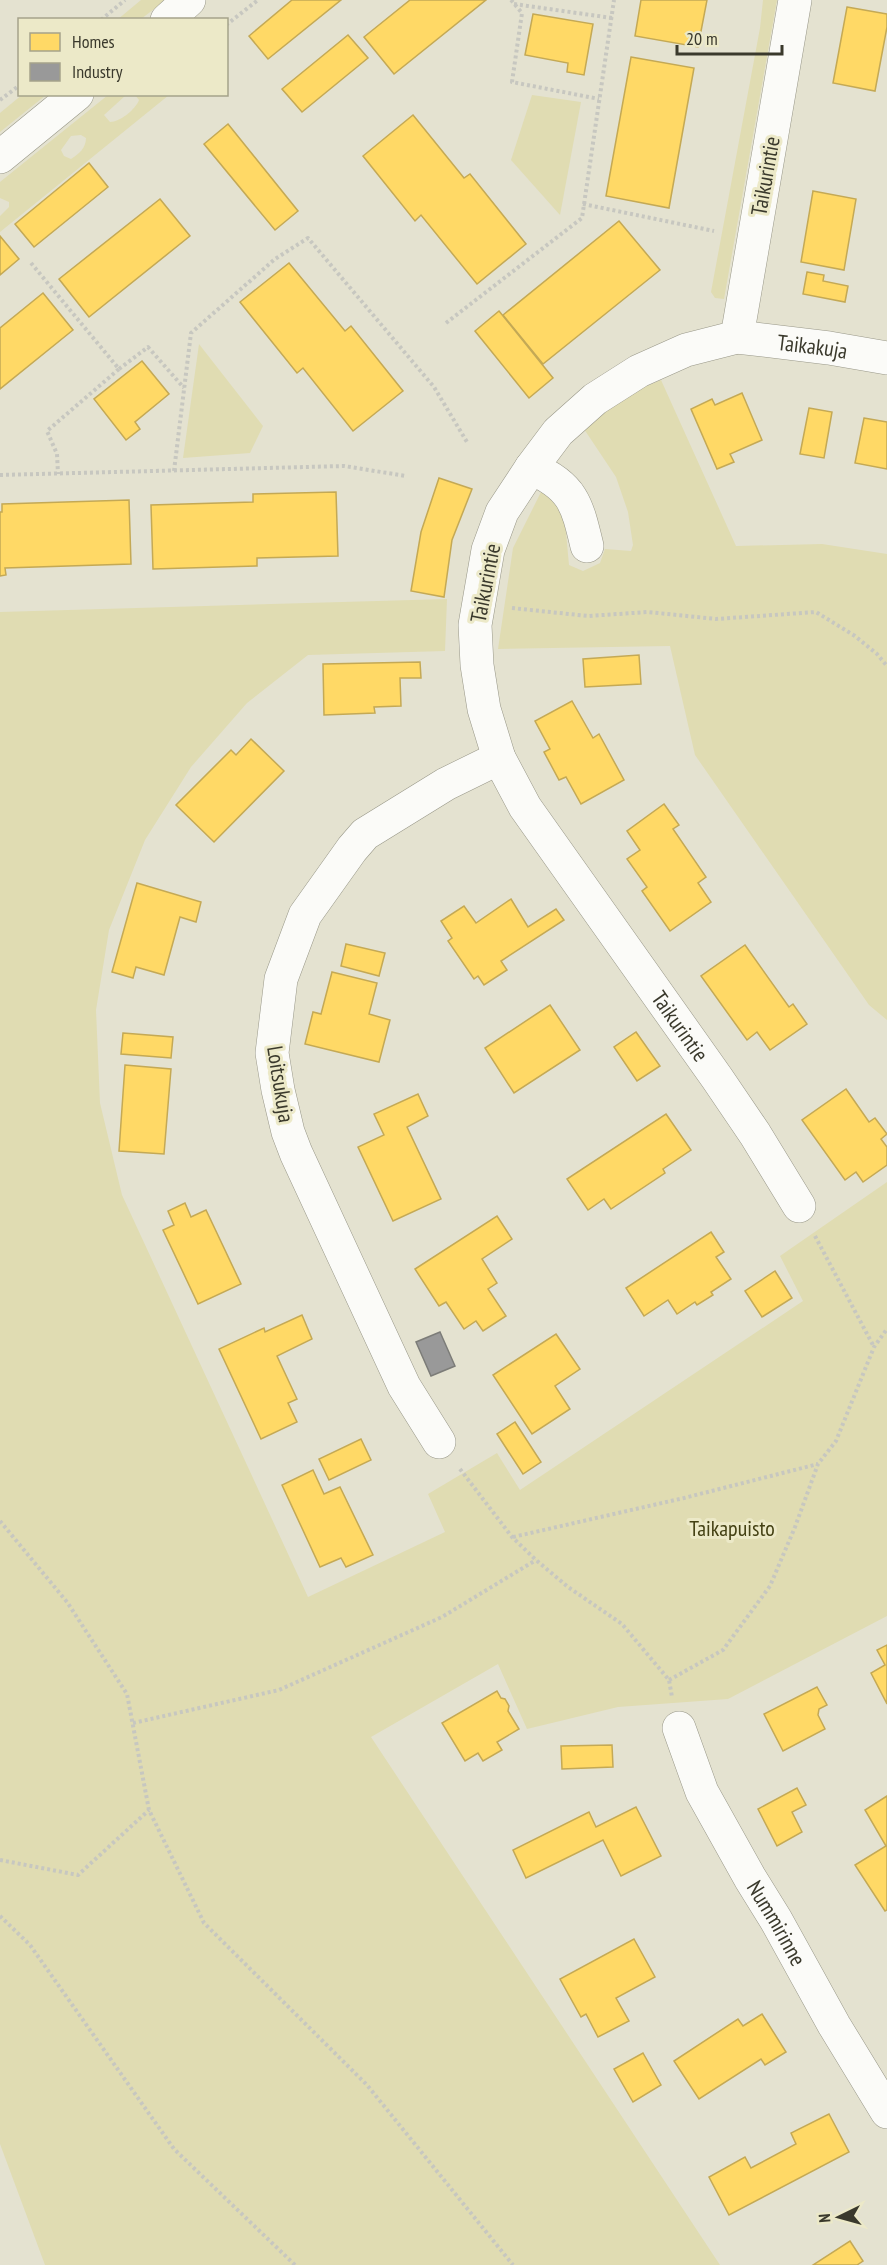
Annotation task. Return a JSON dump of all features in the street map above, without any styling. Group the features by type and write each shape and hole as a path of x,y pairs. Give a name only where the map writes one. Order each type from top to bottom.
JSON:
{"street":[{"path":"169,18 189,0"},
{"name":"Taikurintie","path":"795,0 738,337 686,350 639,371 595,399 558,432 502,512 488,550 475,625 477,665 484,709 499,758 525,807 717,1078 799,1206"},
{"path":"0,158 75,96"},
{"name":"Taikakuja","path":"738,337 829,348 887,358"},
{"path":"531,468 567,490 579,511 587,546"},
{"name":"Loitsukuja","path":"439,1442 404,1386 296,1153 288,1132 272,1053 281,979 305,915 345,858 365,834 446,784 499,758"},
{"name":"Nummirinne","path":"679,1728 708,1802 834,2025 887,2112"}],"path":[{"path":"103,18 125,0"},
{"path":"228,23 258,0"},
{"path":"446,323 582,218 614,0"},
{"path":"513,2 612,18"},
{"path":"513,2 522,13 512,82 599,99"},
{"path":"0,100 18,86"},
{"path":"583,204 714,231"},
{"path":"174,471 191,333 275,259 308,238 434,387 467,442"},
{"path":"31,262 119,369"},
{"path":"58,474 57,454 47,431 148,347 184,388"},
{"path":"0,476 344,466 406,476"},
{"path":"506,607 588,616 648,612 716,619 816,612 855,636 877,654 887,666"},
{"path":"799,1206 874,1347"},
{"path":"669,1680 723,1650 770,1586 818,1464 836,1442 874,1347 887,1329"},
{"path":"439,1442 512,1537 568,1587 622,1624 669,1680 679,1728"},
{"path":"512,1537 684,1498 818,1464"},
{"path":"0,1521 67,1602 127,1694 149,1810 204,1923 367,2085 513,2265"},
{"path":"133,1723 279,1690 442,1617 536,1560"},
{"path":"0,1860 78,1875 149,1810"},
{"path":"0,1916 30,1945 174,2149 295,2265"}],"green space":[{"path":"141,0 166,0 142,18 119,18"},
{"path":"763,0 777,0 724,299 715,298 711,292 760,28"},
{"path":"532,95 581,102 560,215 511,160"},
{"path":"21,96 45,96 0,132 0,113"},
{"path":"107,96 125,96 104,115 110,122 123,117 135,107 139,100 136,96 168,96 0,232 0,216 9,207 9,202 0,198 0,182","holes":["81,135 86,138 86,142 77,155 71,159 64,156 61,150 71,136"]},
{"path":"199,344 263,426 250,453 183,458"},
{"path":"661,380 736,546 822,544 887,554 887,1020 869,1005 695,755 670,646 498,649 513,548 542,490 564,511 569,565 583,571 600,563 605,549 631,551 633,545 628,512 616,477 584,429 625,395"},
{"name":"Taikapuisto","path":"447,599 445,651 308,655 247,703 191,767 145,840 109,930 96,1010 100,1103 122,1195 308,1597 445,1532 428,1494 497,1453 520,1490 803,1301 780,1256 887,1182 887,1616 728,1699 618,1707 527,1729 498,1664 371,1737 720,2265 45,2265 0,2144 0,612"}],"building: Homes":[{"path":"292,0 341,0 268,59 249,36"},
{"path":"410,0 486,0 394,74 364,37"},
{"path":"641,0 707,0 698,47 635,36"},
{"path":"847,7 887,14 887,27 875,91 833,83"},
{"path":"533,14 593,24 584,75 567,72 568,63 525,55"},
{"path":"348,35 368,58 302,112 282,89"},
{"path":"631,57 694,68 669,208 606,196"},
{"path":"413,115 464,178 470,174 526,244 477,284 421,215 415,221 363,156"},
{"path":"228,124 298,211 275,230 204,144"},
{"path":"89,163 108,187 34,247 15,224"},
{"path":"813,191 856,199 844,270 801,262"},
{"path":"160,199 190,236 89,317 59,279"},
{"path":"619,221 660,270 543,364 503,315"},
{"path":"0,236 19,259 0,275"},
{"path":"289,263 345,331 351,326 403,391 353,431 303,368 297,373 240,302"},
{"path":"807,272 824,275 823,281 848,286 845,302 803,294"},
{"path":"43,293 73,330 0,389 0,328"},
{"path":"499,311 553,378 529,398 475,331"},
{"path":"142,361 169,394 135,422 140,429 126,440 94,399"},
{"path":"742,393 762,440 730,454 734,462 717,469 691,409 712,399 715,405"},
{"path":"809,408 832,412 824,458 800,454"},
{"path":"864,418 887,422 887,469 855,463"},
{"path":"439,478 472,489 452,540 444,597 411,591 421,532"},
{"path":"336,492 338,556 257,558 257,566 153,569 151,505 253,502 253,494"},
{"path":"129,500 131,564 5,568 6,575 0,576 2,504"},
{"path":"639,655 641,684 585,687 583,659"},
{"path":"420,662 421,678 400,678 401,706 374,707 375,713 324,715 323,664"},
{"path":"572,701 593,738 599,734 624,780 581,804 566,777 559,780 544,752 550,749 535,721"},
{"path":"251,739 284,771 214,842 176,805 231,750 236,755"},
{"path":"664,804 679,825 673,829 706,877 698,883 711,902 670,931 642,891 647,887 627,859 640,850 627,831"},
{"path":"137,883 201,902 196,922 180,917 164,975 136,967 133,978 112,972"},
{"path":"511,899 528,927 556,909 564,920 501,961 507,970 484,985 478,976 474,979 448,941 452,938 441,921 464,906 476,923"},
{"path":"346,944 385,953 379,976 341,966"},
{"path":"745,945 789,1007 793,1004 807,1024 770,1050 757,1032 747,1040 701,976"},
{"path":"332,972 377,983 369,1014 390,1020 379,1062 305,1044 313,1012 321,1014"},
{"path":"550,1005 580,1050 514,1093 485,1048"},
{"path":"636,1032 660,1066 637,1081 614,1047"},
{"path":"123,1033 173,1037 171,1058 121,1054"},
{"path":"125,1065 171,1069 164,1154 119,1151"},
{"path":"846,1089 869,1122 875,1118 887,1134 881,1139 887,1147 887,1165 863,1182 856,1172 845,1180 802,1120"},
{"path":"418,1094 428,1116 407,1127 441,1199 393,1221 358,1147 384,1135 374,1114"},
{"path":"666,1114 691,1150 663,1169 665,1173 611,1209 604,1199 588,1210 567,1179"},
{"path":"185,1203 191,1217 206,1210 241,1284 198,1304 163,1230 174,1225 168,1211"},
{"path":"497,1216 512,1239 482,1259 497,1283 488,1289 506,1316 483,1331 476,1321 464,1329 446,1302 439,1306 415,1269"},
{"path":"711,1232 724,1252 716,1257 731,1279 711,1292 713,1295 697,1305 695,1302 677,1314 668,1300 644,1316 626,1288"},
{"path":"775,1271 792,1298 762,1317 745,1291"},
{"path":"302,1315 312,1339 277,1356 297,1399 288,1403 297,1422 261,1439 219,1349 264,1328 265,1332"},
{"path":"556,1334 580,1369 555,1386 570,1409 532,1434 493,1375"},
{"path":"515,1422 541,1462 523,1474 497,1434"},
{"path":"361,1439 371,1460 329,1480 319,1459"},
{"path":"313,1470 324,1494 340,1487 373,1555 346,1567 341,1558 320,1567 282,1485"},
{"path":"887,1645 887,1704 871,1673 885,1665 877,1650"},
{"path":"817,1687 827,1705 819,1709 818,1715 825,1729 783,1751 764,1714"},
{"path":"497,1691 501,1698 505,1699 509,1706 508,1711 519,1729 497,1742 502,1750 483,1761 478,1753 465,1761 442,1723"},
{"path":"612,1745 613,1767 562,1769 561,1746"},
{"path":"797,1788 806,1805 792,1812 802,1832 777,1846 758,1809"},
{"path":"887,1796 887,1910 885,1911 855,1865 886,1846 865,1810"},
{"path":"636,1807 661,1856 621,1876 603,1840 526,1878 513,1850 589,1812 596,1827"},
{"path":"634,1939 655,1977 616,1998 629,2021 598,2037 586,2014 581,2017 560,1979"},
{"path":"762,2014 786,2052 765,2065 761,2059 699,2099 674,2061 738,2019 743,2026"},
{"path":"643,2053 661,2085 633,2102 614,2069"},
{"path":"829,2114 849,2152 729,2215 709,2177 745,2157 751,2168 796,2144 791,2133"},
{"path":"850,2241 863,2261 857,2265 813,2265"}],"building: Industry":[{"path":"440,1332 455,1366 431,1376 416,1342"}]}
